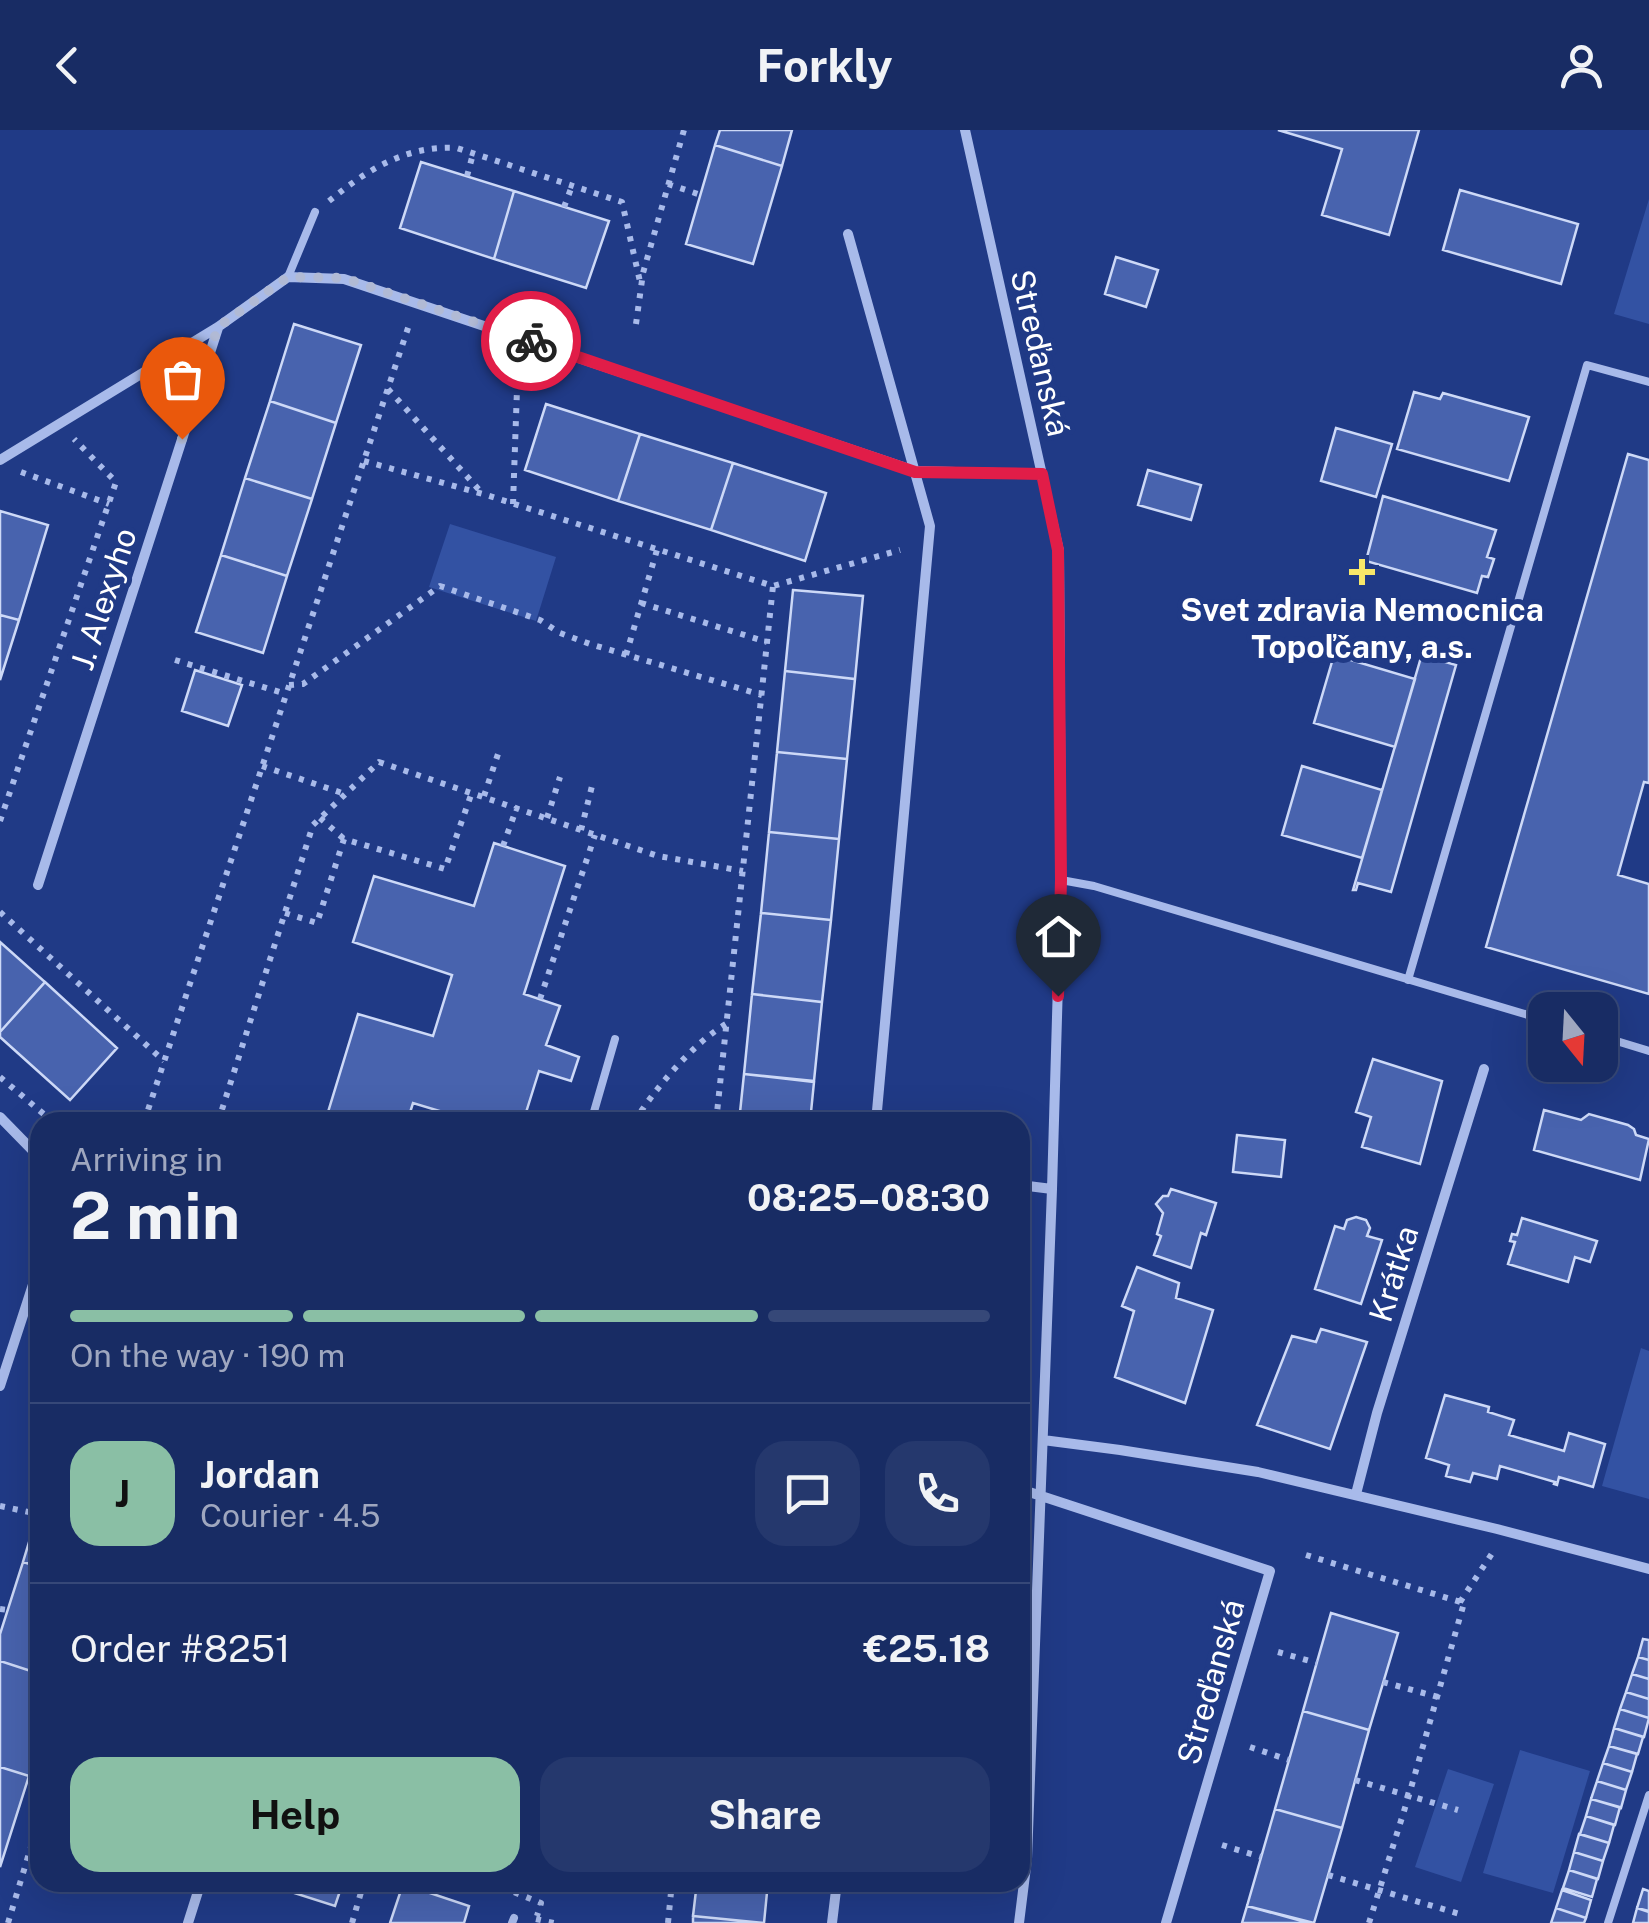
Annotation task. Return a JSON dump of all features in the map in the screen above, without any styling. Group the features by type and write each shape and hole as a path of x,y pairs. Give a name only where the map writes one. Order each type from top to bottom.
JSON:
{"street":[{"name":"Streďanská","path":"965,130 1058,550 1061,880 1030,1781"},
{"path":"848,234 930,526 877,1112"},
{"path":"0,460 218,327 288,277 344,278 915,472 1042,474"},
{"name":"J. Alexyho","path":"38,885 218,327"},
{"name":"Krátka","path":"1356,1494 1377,1413 1484,1070"},
{"path":"0,1117 30,1148"},
{"path":"1030,1186 1052,1188"},
{"path":"0,1386 30,1293"},
{"path":"1043,1440 1258,1472 1649,1569"},
{"path":"1030,1492 1041,1496"},
{"name":"Streďanská","path":"1041,1496 1270,1571 1166,1923"},
{"path":"188,1923 198,1892"},
{"path":"832,1923 836,1892"},
{"name":"Streďanská","path":"1020,1923 1023,1892"}],"lane":[{"path":"288,277 316,212"},
{"path":"1408,980 1587,364 1649,382"},
{"path":"1061,880 1094,886 1528,1015"},
{"path":"595,1112 615,1039"},
{"path":"1618,1042 1649,1051"},
{"path":"1608,1923 1649,1794"}],"path":[{"path":"636,324 641,286 684,130"},
{"path":"316,212 360,176 408,153 436,147 458,148 622,202 641,286"},
{"path":"466,176 473,154"},
{"path":"668,184 701,194"},
{"path":"564,207 572,186"},
{"path":"147,1112 416,302"},
{"path":"512,504 517,388"},
{"path":"388,389 483,494"},
{"path":"0,821 116,482 72,438 62,422"},
{"path":"364,461 483,494 774,586 900,550"},
{"path":"20,471 109,504"},
{"path":"626,655 657,550"},
{"path":"290,685 303,684 440,586 540,620 560,633 762,695"},
{"path":"717,1112 774,586"},
{"path":"641,603 768,642"},
{"path":"175,660 286,694"},
{"path":"484,796 498,754"},
{"path":"221,1112 313,825 379,762 658,856 743,871"},
{"path":"262,766 345,794"},
{"path":"547,818 560,777"},
{"path":"581,830 592,786"},
{"path":"320,818 344,840 445,869 472,792"},
{"path":"504,846 517,808"},
{"path":"540,999 595,835"},
{"path":"285,913 317,923 344,840"},
{"path":"0,912 164,1061"},
{"path":"642,1112 708,1034 727,1024"},
{"path":"0,1077 41,1112"},
{"path":"0,1506 30,1512"},
{"path":"1460,1602 1506,1532"},
{"path":"1306,1554 1464,1603 1370,1923"},
{"path":"1278,1652 1317,1663"},
{"path":"1383,1682 1438,1698"},
{"path":"1250,1747 1289,1760"},
{"path":"1355,1780 1458,1810"},
{"path":"1222,1844 1261,1856"},
{"path":"8,1923 30,1851"},
{"path":"1328,1876 1462,1915"},
{"path":"352,1923 361,1892"},
{"path":"668,1923 671,1892"},
{"path":"535,1923 536,1919 554,1923"}],"shaded area":[{"path":"1649,199 1649,324 1614,314"},
{"path":"450,524 556,557 536,621 429,587"},
{"path":"1641,1348 1649,1351 1649,1499 1602,1486"},
{"path":"1520,1750 1590,1771 1553,1893 1483,1873"},
{"path":"1448,1769 1494,1784 1461,1882 1415,1867"}],"building":[{"path":"720,130 792,130 782,166 715,145"},
{"path":"1278,130 1419,130 1389,235 1322,215 1342,149"},
{"path":"715,145 782,166 753,264 686,244"},
{"path":"421,162 514,191 494,259 400,228"},
{"path":"1460,190 1578,224 1561,284 1443,250"},
{"path":"514,191 609,221 586,288 494,259"},
{"path":"1116,257 1158,270 1146,307 1105,294"},
{"path":"294,324 361,345 336,423 270,401"},
{"path":"1414,392 1440,399 1443,393 1529,417 1509,481 1397,449"},
{"path":"270,401 336,423 312,499 245,478"},
{"path":"546,404 640,434 618,501 525,470"},
{"path":"1336,428 1392,444 1376,497 1321,481"},
{"path":"640,434 733,463 711,530 618,501"},
{"path":"1628,454 1649,460 1649,783 1644,782 1618,875 1649,884 1649,994 1486,947"},
{"path":"733,463 826,493 805,561 711,530"},
{"path":"1148,470 1201,485 1191,520 1138,505"},
{"path":"245,478 312,499 287,576 221,555"},
{"path":"1383,496 1496,530 1487,557 1494,559 1488,577 1482,576 1477,593 1366,561"},
{"path":"0,511 48,525 19,620 0,615"},
{"path":"221,555 287,576 263,653 196,632"},
{"path":"793,590 863,596 855,679 785,671"},
{"path":"0,615 19,620 0,680"},
{"path":"1424,647 1424,656 1456,665 1391,892 1358,883 1353,890"},
{"path":"1334,655 1415,679 1395,747 1314,723"},
{"path":"195,670 242,685 228,726 182,711"},
{"path":"785,671 855,679 847,759 777,752"},
{"path":"777,752 847,759 839,839 769,832"},
{"path":"1302,766 1382,790 1362,858 1282,835"},
{"path":"769,832 839,839 831,920 761,913"},
{"path":"494,843 565,866 524,994 560,1006 546,1045 579,1057 571,1081 539,1071 526,1112 443,1112 413,1103 410,1112 328,1112 358,1014 433,1036 452,975 353,942 374,876 474,906"},
{"path":"761,913 831,920 822,1002 752,994"},
{"path":"0,942 45,982 0,1032"},
{"path":"45,982 117,1048 70,1100 0,1037 0,1032"},
{"path":"752,994 822,1002 814,1081 744,1074"},
{"path":"1373,1059 1442,1081 1420,1164 1362,1147 1371,1117 1356,1112"},
{"path":"744,1074 814,1082 811,1112 740,1112"},
{"path":"1544,1110 1581,1120 1589,1114 1628,1125 1636,1135 1649,1139 1640,1180 1534,1150"},
{"path":"1237,1135 1285,1140 1281,1177 1233,1172"},
{"path":"1171,1189 1216,1203 1206,1235 1201,1233 1191,1268 1154,1255 1163,1213 1156,1204"},
{"path":"1522,1218 1597,1241 1590,1262 1575,1257 1568,1282 1508,1264 1515,1242 1510,1241 1512,1234 1517,1235"},
{"path":"1347,1220 1366,1220 1370,1228 1367,1236 1382,1240 1361,1304 1315,1289 1335,1226 1344,1229"},
{"path":"1137,1267 1179,1283 1176,1298 1213,1310 1185,1403 1115,1377 1134,1311 1122,1306"},
{"path":"1321,1329 1367,1342 1330,1449 1257,1425 1292,1336 1316,1342"},
{"path":"1445,1395 1489,1407 1488,1412 1514,1420 1509,1435 1564,1451 1569,1433 1605,1444 1593,1487 1559,1477 1557,1485 1500,1466 1497,1479 1473,1473 1470,1482 1446,1476 1449,1465 1426,1458"},
{"path":"30,1539 30,1564 23,1562"},
{"path":"23,1562 30,1564 30,1671 0,1661 0,1634"},
{"path":"1331,1613 1398,1633 1369,1730 1303,1711"},
{"path":"1643,1639 1649,1640 1649,1660 1638,1657"},
{"path":"1638,1657 1649,1660 1649,1679 1632,1674"},
{"path":"0,1661 30,1671 30,1773 29,1776 0,1767"},
{"path":"1632,1674 1649,1679 1649,1699 1626,1692"},
{"path":"1626,1692 1649,1699 1649,1718 1620,1709"},
{"path":"1620,1709 1649,1718 1644,1737 1614,1728"},
{"path":"1303,1711 1369,1730 1342,1828 1275,1809"},
{"path":"1614,1728 1643,1737 1638,1754 1609,1746"},
{"path":"1609,1746 1637,1754 1632,1772 1603,1763"},
{"path":"1603,1763 1632,1772 1626,1790 1597,1781"},
{"path":"0,1767 29,1776 0,1867"},
{"path":"1597,1781 1626,1790 1621,1808 1591,1799"},
{"path":"1591,1799 1620,1807 1615,1825 1586,1816"},
{"path":"1275,1809 1342,1828 1314,1923 1247,1906"},
{"path":"1586,1816 1614,1825 1609,1843 1580,1834"},
{"path":"1579,1834 1609,1843 1603,1861 1574,1852"},
{"path":"1574,1852 1603,1861 1598,1879 1569,1870"},
{"path":"1569,1870 1597,1879 1592,1897 1563,1888"},
{"path":"1643,1889 1649,1891 1649,1911 1637,1908"},
{"path":"1562,1890 1591,1900 1586,1918 1556,1908"},
{"path":"291,1892 340,1892 335,1906"},
{"path":"400,1892 427,1892 469,1906 464,1923 390,1923"},
{"path":"696,1892 767,1892 764,1923 693,1916"},
{"path":"1247,1906 1309,1923 1242,1923"},
{"path":"1556,1908 1586,1918 1584,1923 1551,1923"},
{"path":"1637,1908 1649,1912 1649,1923 1633,1923"},
{"path":"693,1916 763,1923 693,1923"}],"way so far":[{"path":"182,439 218,327 288,277 344,278 531,341"}],"place":[{"name":"Svet zdravia Nemocnica Topoľčany, a.s.","path":"1362,572"}],"route":[{"path":"531,341 915,472 1042,474 1058,550 1058,996"}]}
